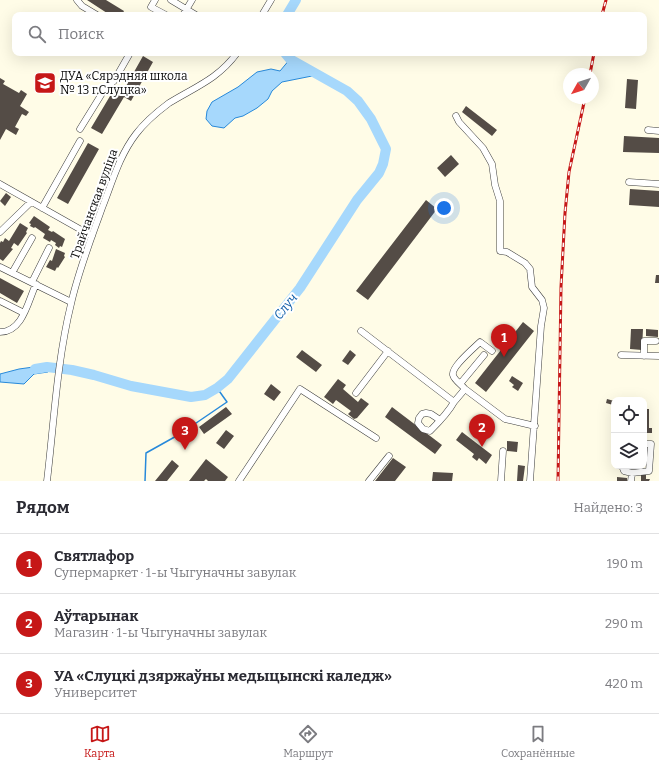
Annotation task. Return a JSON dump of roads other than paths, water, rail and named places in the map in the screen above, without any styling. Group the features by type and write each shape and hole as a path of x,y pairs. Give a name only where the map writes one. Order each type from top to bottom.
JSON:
{"street":[{"path":"77,0 82,6 92,12"},
{"path":"155,0 151,7 160,12"},
{"path":"171,0 185,12 192,0"},
{"path":"264,12 271,0"},
{"path":"80,129 106,88 114,81 128,56"},
{"name":"Трайчанская вуліца","path":"47,481 63,341 71,302 92,236 119,163 136,134 160,110 212,78 224,68 234,56"},
{"path":"456,116 459,122 483,148 492,164 495,185 500,201 500,251 507,252 525,262 530,269 532,287 542,300 544,308 541,326 530,481"},
{"path":"648,130 659,131"},
{"path":"42,208 80,141"},
{"path":"629,182 659,184"},
{"path":"0,184 92,236"},
{"path":"0,232 31,202"},
{"path":"12,273 32,238"},
{"path":"0,332 11,329 18,324 24,313 34,283 49,248"},
{"path":"0,267 71,302"},
{"path":"0,301 24,313"},
{"path":"361,331 454,402"},
{"path":"644,356 644,341 656,342"},
{"path":"492,351 480,342 458,364 452,372 453,377 465,389 505,419 535,426"},
{"path":"356,392 388,351"},
{"path":"460,384 484,355"},
{"path":"621,355 659,356"},
{"path":"239,481 300,389 376,438"},
{"path":"440,420 465,389"},
{"path":"623,469 624,471 632,473 649,471 651,444 647,444"},
{"path":"501,481 503,451"},
{"path":"369,481 389,456"},
{"path":"631,481 632,473"}],"water":[{"path":"290,59 317,75 282,82 272,91 268,99 257,108 243,116 235,118 224,128 212,126 206,119 207,111 212,102 238,87 257,72 271,69 280,71"},
{"path":"48,365 48,372 34,374 24,384 0,382 0,374 19,369"}],"waterway":[{"name":"Случ","path":"289,12 296,0"},
{"name":"Случ","path":"35,369 47,367 72,370 131,386 191,397 205,395 228,379 300,288 357,200 379,173 383,164 386,149 371,119 358,101 347,91 290,59 288,56"},
{"path":"145,481 146,453 180,434 227,402 217,388"}],"railway":[{"path":"603,12 606,0"},
{"path":"591,68 593,56"},
{"path":"558,481 561,287 565,213 569,172 584,104"}],"place":[{"name":"ДУА «Сярэдняя школа № 13 г.Слуцка»","path":"45,83"},
{"name":"Святлафор","path":"504,357"},
{"name":"Аўтарынак","path":"482,447"},
{"name":"УА «Слуцкі дзяржаўны медыцынскі каледж»","path":"185,450"}]}
